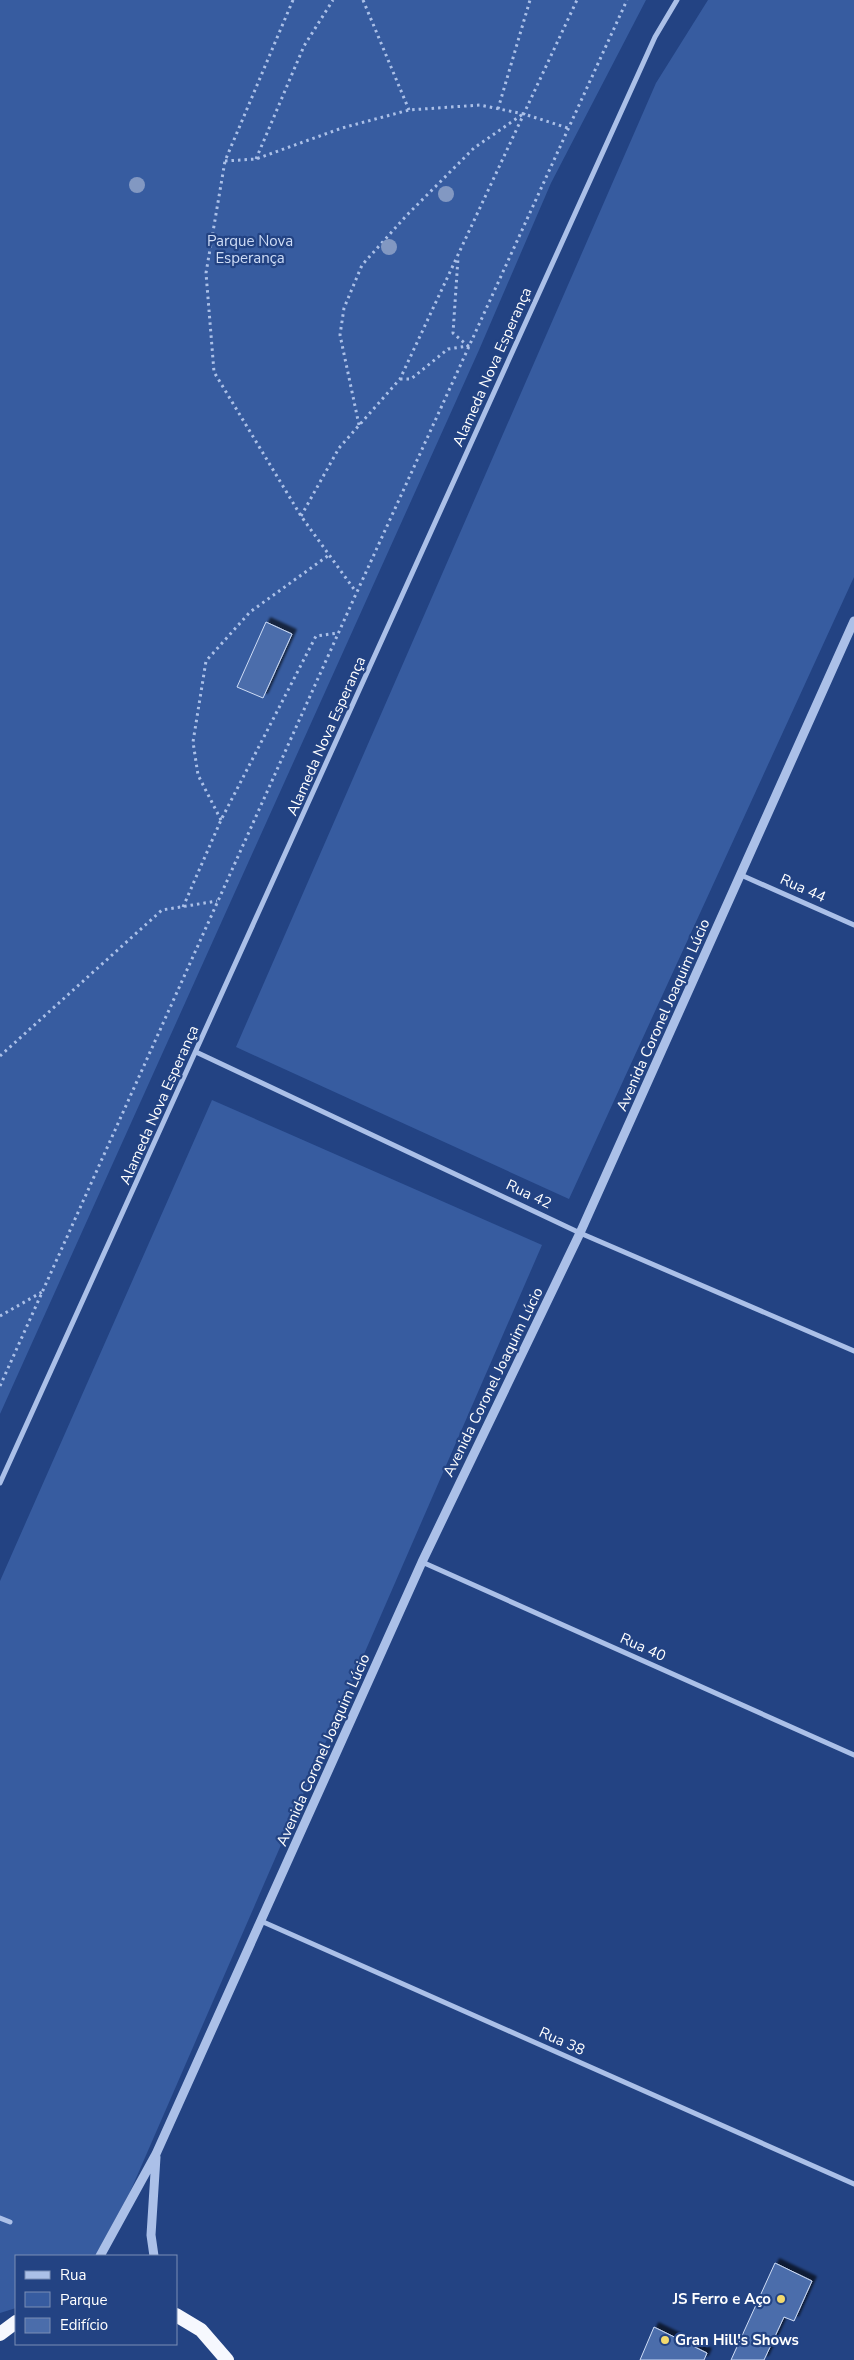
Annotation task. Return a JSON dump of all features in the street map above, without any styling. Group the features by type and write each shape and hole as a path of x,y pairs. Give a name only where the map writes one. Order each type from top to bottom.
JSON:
{"highway":[{"path":"178,2316 201,2330 227,2360"},
{"path":"1,2332 15,2323"}],"street":[{"name":"Alameda Nova Esperança","path":"0,1483 655,37 676,0"},
{"name":"Avenida Coronel Joaquim Lúcio","path":"101,2255 156,2154 422,1562 580,1233 854,621"},
{"name":"Rua 44","path":"741,875 854,925"},
{"name":"Rua 42","path":"196,1052 580,1233 854,1351"},
{"name":"Rua 40","path":"422,1562 854,1755"},
{"name":"Rua 38","path":"260,1921 854,2184"},
{"name":"Avenida Coronel Joaquim Lúcio","path":"154,2255 151,2235 156,2154"},
{"path":"0,2218 10,2222"}],"path":[{"path":"293,0 225,162 206,273 214,372 301,516 356,593"},
{"path":"256,159 304,46 333,0"},
{"path":"363,0 409,110"},
{"path":"498,109 530,0"},
{"path":"301,516 339,448 400,379 577,0"},
{"path":"0,1386 356,593 627,0"},
{"path":"225,162 256,159 342,128 409,110 480,105 524,114 568,128"},
{"path":"359,425 340,335 344,308 362,265 406,216 474,148 524,114"},
{"path":"458,255 453,333 468,346"},
{"path":"400,379 411,379 448,349 468,346"},
{"path":"221,820 198,775 193,742 206,661 250,612 329,555"},
{"path":"183,907 221,820 316,636 338,633"},
{"path":"0,1056 162,910 218,901"},
{"path":"0,1316 42,1292"}],"green space":[{"name":"Parque Nova Esperança","path":"0,0 646,0 551,183 479,350 0,1414"},
{"path":"708,0 854,0 854,577 569,1199 236,1047 656,83"},
{"path":"212,1100 542,1245 130,2192 96,2255 15,2255 15,2308 0,2313 0,1581"}],"building":[{"path":"266,622 292,634 263,698 237,687"},
{"name":"JS Ferro e Aço","path":"775,2263 812,2281 794,2321 784,2317 764,2360 731,2360"},
{"name":"Gran Hill's Shows","path":"654,2327 707,2353 704,2360 640,2360"}],"place":[{"name":"JS Ferro e Aço","path":"781,2299"},
{"name":"Gran Hill's Shows","path":"665,2340"}]}
